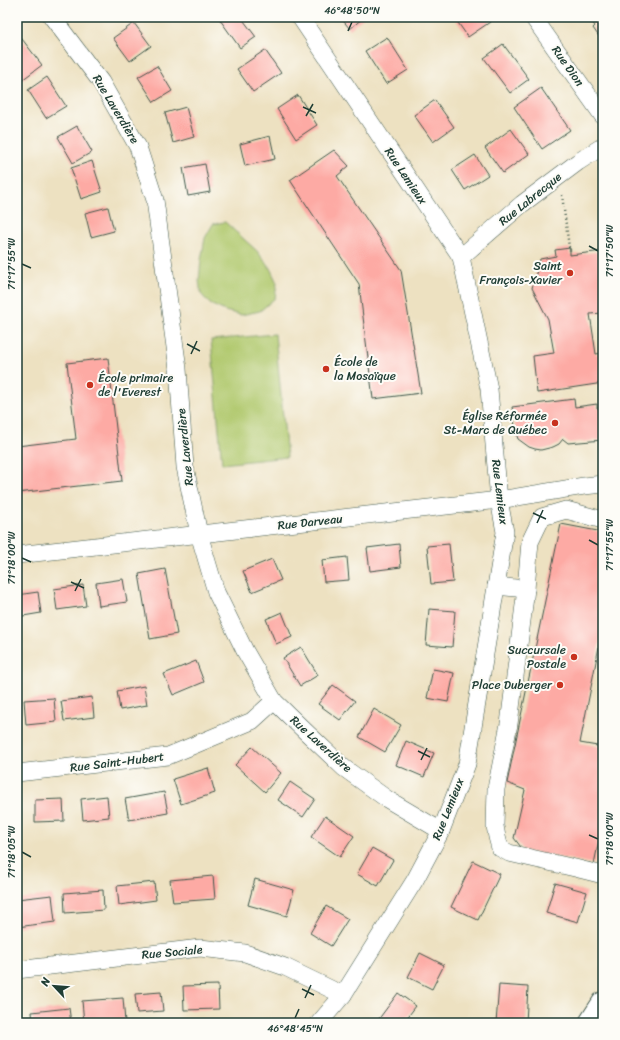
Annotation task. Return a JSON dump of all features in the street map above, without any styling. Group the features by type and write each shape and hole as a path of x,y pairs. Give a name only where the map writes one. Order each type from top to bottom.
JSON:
{"main road":[{"path":"590,1023 603,1003"}],"street":[{"name":"Rue Laverdière","path":"52,17 101,82 138,147 155,200 178,369 185,467 199,534 216,592 245,651 274,701 344,768 387,799 441,831"},
{"name":"Rue Lemieux","path":"300,17 461,258 489,389 499,500 505,532 467,764 441,831 415,880 343,995 319,1023"},
{"name":"Rue Dion","path":"533,17 603,116"},
{"name":"Rue Labrecque","path":"461,258 522,204 578,162 603,146"},
{"name":"Rue Darveau","path":"17,555 499,500 603,484"},
{"path":"603,520 566,510 542,517 530,542 526,589 509,724 496,789 495,826 496,837 500,848 509,853 603,875"},
{"path":"496,586 526,589"},
{"name":"Rue Saint-Hubert","path":"17,773 168,756 252,720 274,701"},
{"name":"Rue Sociale","path":"17,970 200,948 245,953 285,966 343,995"}],"path":[{"path":"559,176 570,252"}],"green space":[{"path":"225,222 257,251 270,268 277,283 275,298 260,311 241,315 225,311 210,304 201,294 199,281 205,238 213,224"},
{"path":"275,334 287,457 222,464 211,340"}],"building":[{"path":"218,17 241,17 256,37 240,48"},
{"path":"340,17 364,17 350,29"},
{"path":"454,17 486,17 490,22 468,37"},
{"path":"589,17 603,17 603,36 600,38 593,28 595,26 587,19"},
{"path":"134,23 151,46 130,61 113,38"},
{"path":"387,37 408,70 386,84 365,51"},
{"path":"22,39 42,65 22,80 17,73 17,43"},
{"path":"503,44 529,79 510,93 484,58"},
{"path":"265,50 281,73 253,92 237,69"},
{"path":"157,66 172,91 154,102 138,77"},
{"path":"47,77 66,106 46,118 28,90"},
{"path":"541,88 570,130 542,149 514,107"},
{"path":"298,95 317,125 296,139 277,109"},
{"path":"435,100 454,127 433,142 414,115"},
{"path":"186,107 194,137 173,143 165,113"},
{"path":"77,126 92,152 73,163 58,137"},
{"path":"511,129 529,154 503,173 485,148"},
{"path":"270,136 275,159 245,166 240,144"},
{"path":"334,150 349,166 337,176 401,270 421,393 373,399 359,284 290,180"},
{"path":"475,155 488,175 465,190 452,170"},
{"path":"92,161 102,192 81,199 71,168"},
{"path":"205,164 210,192 188,196 183,168"},
{"path":"108,207 114,231 91,237 85,213"},
{"path":"570,248 570,255 603,251 603,313 590,314 596,354 603,353 603,383 537,393 533,356 554,353 548,319 532,288 540,259 556,256 555,250"},
{"path":"108,358 122,481 17,493 17,446 76,439 67,363"},
{"path":"574,399 575,407 597,404 597,408 603,408 603,440 568,443 563,439 559,444 553,447 541,450 529,447 518,439 512,407"},
{"name":"Place Duberger","path":"561,524 603,532 603,626 580,743 603,747 603,821 594,864 524,851 514,838 525,790 507,783"},
{"path":"399,544 401,567 370,571 367,548"},
{"path":"449,544 453,582 431,584 427,546"},
{"path":"347,557 349,580 324,582 322,560"},
{"path":"272,559 281,580 252,592 243,571"},
{"path":"165,569 177,634 150,639 139,574"},
{"path":"123,579 127,602 99,606 96,583"},
{"path":"83,585 86,606 57,610 54,589"},
{"path":"38,592 41,613 17,617 17,595"},
{"path":"429,609 455,611 452,647 426,645"},
{"path":"282,612 292,637 276,644 266,619"},
{"path":"301,647 318,675 300,686 283,658"},
{"path":"196,661 204,682 173,695 164,674"},
{"path":"433,669 454,673 448,702 427,698"},
{"path":"333,685 355,701 340,720 318,704"},
{"path":"144,686 147,705 120,710 117,691"},
{"path":"92,697 94,717 64,721 61,701"},
{"path":"54,698 56,722 26,725 24,700"},
{"path":"374,709 401,725 385,752 359,737"},
{"path":"406,741 434,753 424,777 396,765"},
{"path":"252,747 281,773 265,792 235,765"},
{"path":"208,768 215,793 181,804 173,779"},
{"path":"290,782 315,799 303,817 278,800"},
{"path":"164,792 168,813 129,820 125,799"},
{"path":"107,796 109,817 83,820 81,799"},
{"path":"63,799 64,821 35,822 35,800"},
{"path":"17,806 20,828 17,829"},
{"path":"325,816 354,836 340,857 311,837"},
{"path":"372,848 393,860 378,886 357,874"},
{"path":"473,861 500,874 478,920 451,907"},
{"path":"213,876 215,899 173,902 170,880"},
{"path":"255,879 294,890 287,916 248,905"},
{"path":"154,882 156,900 119,905 117,886"},
{"path":"555,883 587,892 578,922 546,913"},
{"path":"103,890 104,910 65,913 64,893"},
{"path":"52,895 55,922 17,927 17,899"},
{"path":"326,906 348,919 331,946 310,933"},
{"path":"420,953 444,965 432,989 408,977"},
{"path":"218,985 219,1009 184,1010 183,986"},
{"path":"499,985 528,987 526,1023 496,1023"},
{"path":"161,992 163,1011 137,1013 135,994"},
{"path":"398,993 416,1006 403,1023 382,1023 378,1020"},
{"path":"123,998 125,1022 84,1023 82,1001"},
{"path":"69,1008 71,1023 33,1023 32,1012"}],"place":[{"name":"Saint François-Xavier","path":"570,273"},
{"name":"École de la Mosaïque","path":"326,369"},
{"name":"École primaire de l'Everest","path":"90,385"},
{"name":"Église Réformée St-Marc de Québec","path":"555,423"},
{"name":"Succursale Postale","path":"574,657"},
{"name":"Place Duberger","path":"560,685"}]}
